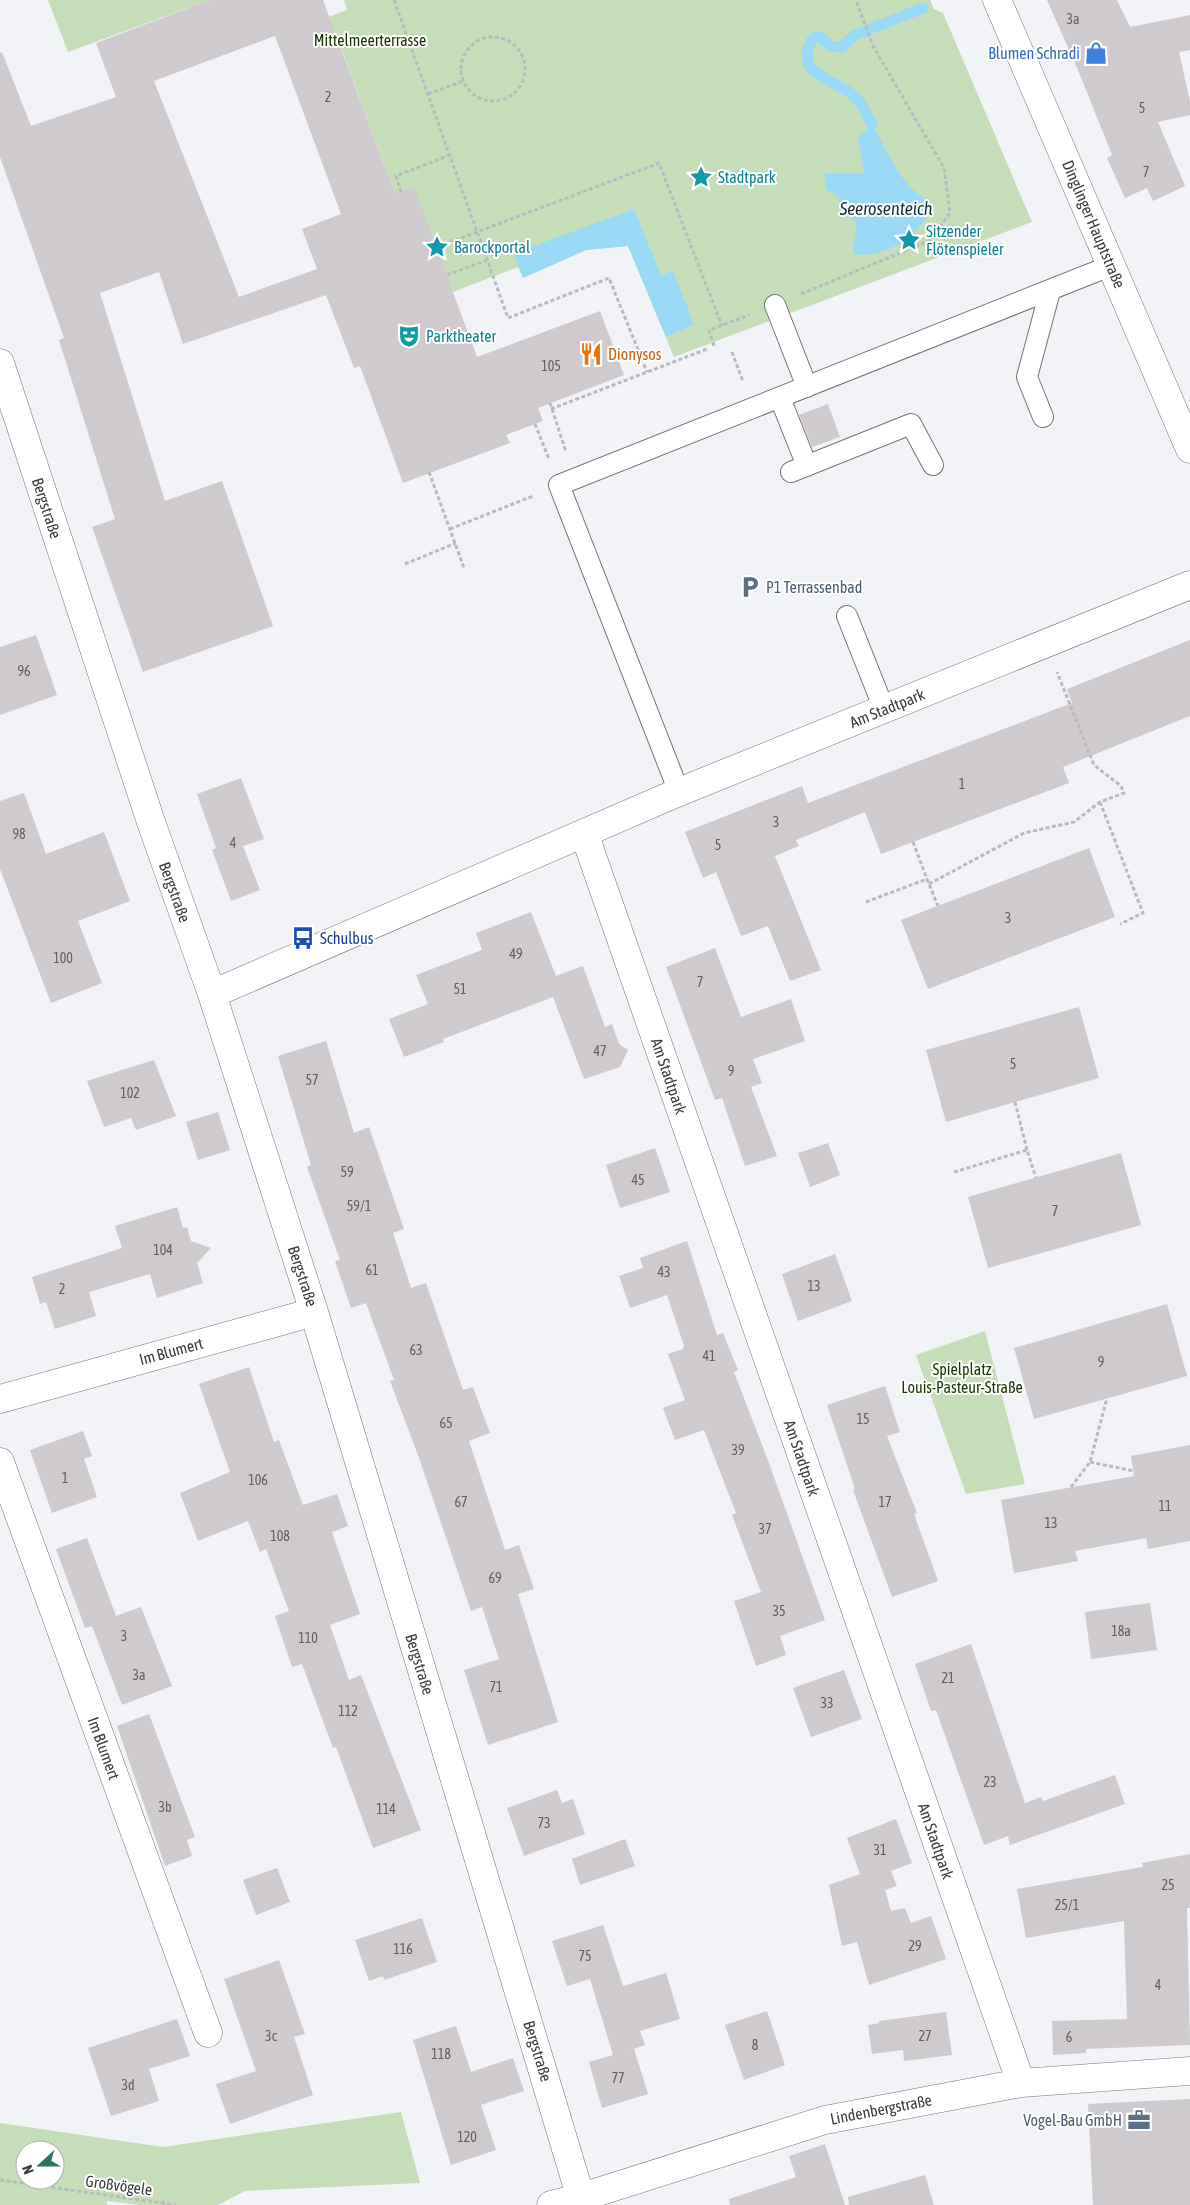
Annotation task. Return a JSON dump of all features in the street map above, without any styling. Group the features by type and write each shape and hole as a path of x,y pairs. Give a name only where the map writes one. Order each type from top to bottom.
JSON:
{"street":[{"name":"Dinglinger Hauptstraße","path":"997,0 1190,449"},
{"name":"Bergstraße","path":"0,363 6,402 212,994 314,1312 583,2201"},
{"name":"Am Stadtpark","path":"212,994 679,792 1190,585"},
{"name":"Am Stadtpark","path":"584,833 1021,2083"},
{"name":"Im Blumert","path":"0,1399 314,1312"},
{"name":"Im Blumert","path":"0,1462 208,2033"},
{"name":"Lindenbergstraße","path":"583,2201 825,2120 1021,2083 1190,2071"},
{"path":"551,2205 583,2201"}],"lane":[{"path":"679,792 559,485 1110,266"},
{"path":"1043,417 1027,377 1050,291"},
{"path":"775,305 807,388"},
{"path":"780,398 799,469 911,424 933,465"},
{"path":"847,616 884,709"}],"path":[{"path":"394,0 508,318 609,278 647,372"},
{"path":"714,346 709,330 775,305 929,241 950,213 944,168 873,46 856,0"},
{"path":"497,36 508,40 516,46 522,55 525,76 521,86 506,99 496,101 476,97 468,90 463,81 462,59 467,49 475,42 486,37 497,36"},
{"path":"428,94 463,81"},
{"path":"401,192 396,176 450,155"},
{"path":"437,247 659,163 722,326"},
{"path":"447,275 487,260"},
{"path":"551,409 707,349"},
{"path":"732,352 742,379"},
{"path":"550,403 565,449"},
{"path":"535,424 548,456"},
{"path":"429,472 464,568"},
{"path":"450,529 536,494"},
{"path":"405,564 456,543"},
{"path":"929,884 1024,833 1074,822 1100,802 1124,793 1121,786 1094,765 1045,644"},
{"path":"1100,802 1144,913 1120,924"},
{"path":"913,842 938,906"},
{"path":"866,902 927,879"},
{"path":"1015,1102 1036,1178"},
{"path":"954,1172 1028,1150"},
{"path":"1071,1487 1090,1462 1107,1398"},
{"path":"1090,1462 1134,1471"},
{"name":"Großvögele","path":"0,2180 176,2205"}],"green space":[{"path":"48,0 210,0 68,52"},
{"name":"Stadtpark","path":"344,0 930,0 934,9 943,13 1032,222 674,357 628,246 586,250 523,278 518,267 453,292 395,194 335,31 328,34 323,19 347,10"},
{"name":"Spielplatz Louis-Pasteur-Straße","path":"985,1331 1025,1484 966,1494 916,1355"},
{"path":"401,2112 420,2183 245,2191 218,2205 139,2205 107,2201 107,2205 0,2205 0,2123 163,2147"}],"water":[{"name":"Seerosenteich","path":"872,124 900,174 924,198 929,214 915,232 897,245 875,253 853,254 856,222 842,213 838,196 826,190 824,173 864,173 858,138"},
{"path":"634,209 661,275 673,271 694,324 666,337 628,246 586,250 523,278 514,253"}],"building":[{"path":"210,0 323,0 395,194 414,187 477,357 600,311 624,375 538,408 543,421 506,435 510,443 403,483 360,366 354,368 326,295 183,344 159,272 100,293 165,501 222,481 273,626 143,672 92,527 115,519 59,340 64,338 0,157 0,53 2,52 31,126 116,97 96,43","holes":["275,36 341,214 302,229 317,269 239,297 154,81"]},
{"path":"1047,0 1117,0 1130,27 1190,15 1190,50 1179,52 1190,102 1190,115 1158,122 1185,186 1153,201 1147,188 1125,198 1107,158 1112,155 1078,70"},
{"path":"828,404 840,437 812,447 799,415"},
{"path":"36,635 57,695 0,715 0,647"},
{"path":"1190,640 1190,716 1063,767 1069,783 881,854 865,812 796,840 799,846 775,856 821,970 790,981 768,926 741,936 716,872 703,878 685,832 802,786 808,803 1072,703 1067,689"},
{"path":"241,778 264,839 243,846 260,890 231,901 212,850 216,848 197,794"},
{"path":"24,793 46,854 104,832 130,901 78,921 102,983 51,1003 0,869 0,801"},
{"path":"1089,848 1115,917 928,989 901,920"},
{"path":"531,912 556,976 583,966 605,1027 612,1024 619,1044 628,1050 620,1067 584,1079 553,997 443,1039 444,1042 404,1057 389,1019 428,1004 416,975 482,950 476,933"},
{"path":"715,948 741,1017 791,999 805,1041 753,1059 762,1083 751,1087 777,1156 745,1166 722,1098 715,1100 666,967"},
{"path":"1079,1007 1099,1078 946,1122 926,1050"},
{"path":"326,1041 354,1133 369,1127 404,1229 393,1233 411,1288 426,1283 463,1390 473,1387 490,1433 469,1441 505,1550 519,1545 534,1589 518,1594 558,1722 488,1745 464,1670 499,1659 482,1607 471,1611 419,1458 390,1381 394,1380 366,1303 351,1308 335,1261 340,1260 307,1167 311,1165 278,1056"},
{"path":"154,1060 176,1116 136,1130 131,1118 104,1127 87,1081"},
{"path":"218,1112 230,1150 198,1160 186,1122"},
{"path":"828,1143 840,1175 810,1187 798,1153"},
{"path":"655,1148 670,1192 620,1208 606,1165"},
{"path":"1121,1153 1141,1225 988,1268 968,1197"},
{"path":"177,1207 183,1228 187,1227 191,1241 211,1248 197,1263 203,1283 157,1298 150,1274 89,1292 96,1316 55,1329 46,1302 40,1304 32,1277 122,1248 115,1226"},
{"path":"687,1241 717,1335 723,1333 738,1370 734,1372 769,1463 825,1620 780,1636 786,1655 756,1666 734,1601 761,1592 732,1515 736,1513 704,1430 675,1440 663,1408 685,1400 668,1354 683,1349 684,1346 667,1295 630,1308 619,1276 643,1268 640,1258"},
{"path":"835,1254 852,1301 798,1321 782,1274"},
{"path":"1167,1304 1187,1376 1034,1419 1014,1348"},
{"path":"249,1367 274,1442 279,1440 303,1505 337,1494 348,1526 332,1532 360,1614 330,1625 349,1680 361,1675 421,1830 373,1848 336,1747 333,1748 302,1664 292,1667 275,1616 289,1611 266,1549 260,1552 248,1521 198,1541 180,1493 230,1472 199,1384"},
{"path":"885,1386 900,1432 887,1436 917,1513 914,1514 938,1581 892,1597 853,1490 855,1489 827,1405"},
{"path":"83,1431 92,1456 84,1459 97,1497 52,1513 30,1450"},
{"path":"1190,1445 1190,1541 1148,1549 1146,1538 1075,1551 1078,1561 1014,1573 1001,1500 1134,1476 1131,1456"},
{"path":"87,1538 116,1616 141,1607 172,1686 122,1705 92,1626 85,1628 56,1549"},
{"path":"1150,1603 1157,1650 1091,1659 1085,1612"},
{"path":"971,1644 1025,1803 1041,1797 1043,1801 1115,1775 1125,1804 1010,1845 1008,1836 984,1845 936,1710 931,1711 915,1664"},
{"path":"844,1670 862,1719 811,1737 793,1688"},
{"path":"149,1714 195,1837 187,1840 192,1856 165,1866 117,1726"},
{"path":"557,1790 562,1803 573,1799 585,1834 524,1856 507,1808"},
{"path":"896,1819 912,1863 891,1871 897,1886 885,1890 891,1911 905,1908 911,1923 931,1916 946,1959 869,1985 857,1942 842,1946 829,1885 860,1874 847,1838"},
{"path":"625,1839 635,1866 580,1885 572,1859"},
{"path":"1190,1854 1190,1908 1187,1908 1190,2045 1086,2049 1086,2053 1053,2055 1052,2021 1127,2019 1124,1921 1026,1938 1017,1889 1143,1867 1142,1863"},
{"path":"277,1868 290,1902 256,1915 243,1880"},
{"path":"422,1918 437,1962 384,1980 383,1976 369,1981 355,1940"},
{"path":"603,1925 623,1986 666,1973 680,2019 640,2031 645,2045 622,2053 634,2049 648,2094 602,2108 589,2062 613,2055 590,1979 567,1986 552,1941"},
{"path":"279,1960 305,2034 294,2037 313,2095 230,2124 216,2084 256,2071 224,1979"},
{"path":"767,2011 785,2065 744,2080 725,2025"},
{"path":"946,2012 952,2055 904,2061 903,2050 872,2054 868,2025 879,2023 879,2021"},
{"path":"177,2019 190,2056 149,2069 159,2101 111,2116 88,2048"},
{"path":"456,2026 471,2072 513,2058 524,2091 481,2105 496,2150 451,2165 413,2040"},
{"path":"1190,2099 1190,2205 1093,2205 1088,2104"},
{"path":"825,2144 845,2205 730,2205 729,2199 796,2177 789,2156"},
{"path":"925,2175 934,2205 849,2205 848,2197"}],"waterway":[{"path":"872,124 855,97 811,68 807,60 807,50 813,38 820,37 830,46 841,47 855,35 923,8"}],"place":[{"name":"Blumen Schradi","path":"1096,53"},
{"name":"Stadtpark","path":"701,177"},
{"name":"Sitzender Flötenspieler","path":"909,240"},
{"name":"Barockportal","path":"437,247"},
{"name":"Parktheater","path":"409,336"},
{"name":"Dionysos","path":"591,354"},
{"name":"P1 Terrassenbad","path":"750,587"},
{"name":"Schulbus","path":"303,938"},
{"name":"Vogel-Bau GmbH","path":"1139,2120"}],"park label":[{"name":"Mittelmeerterrasse","path":"370,40"}]}
